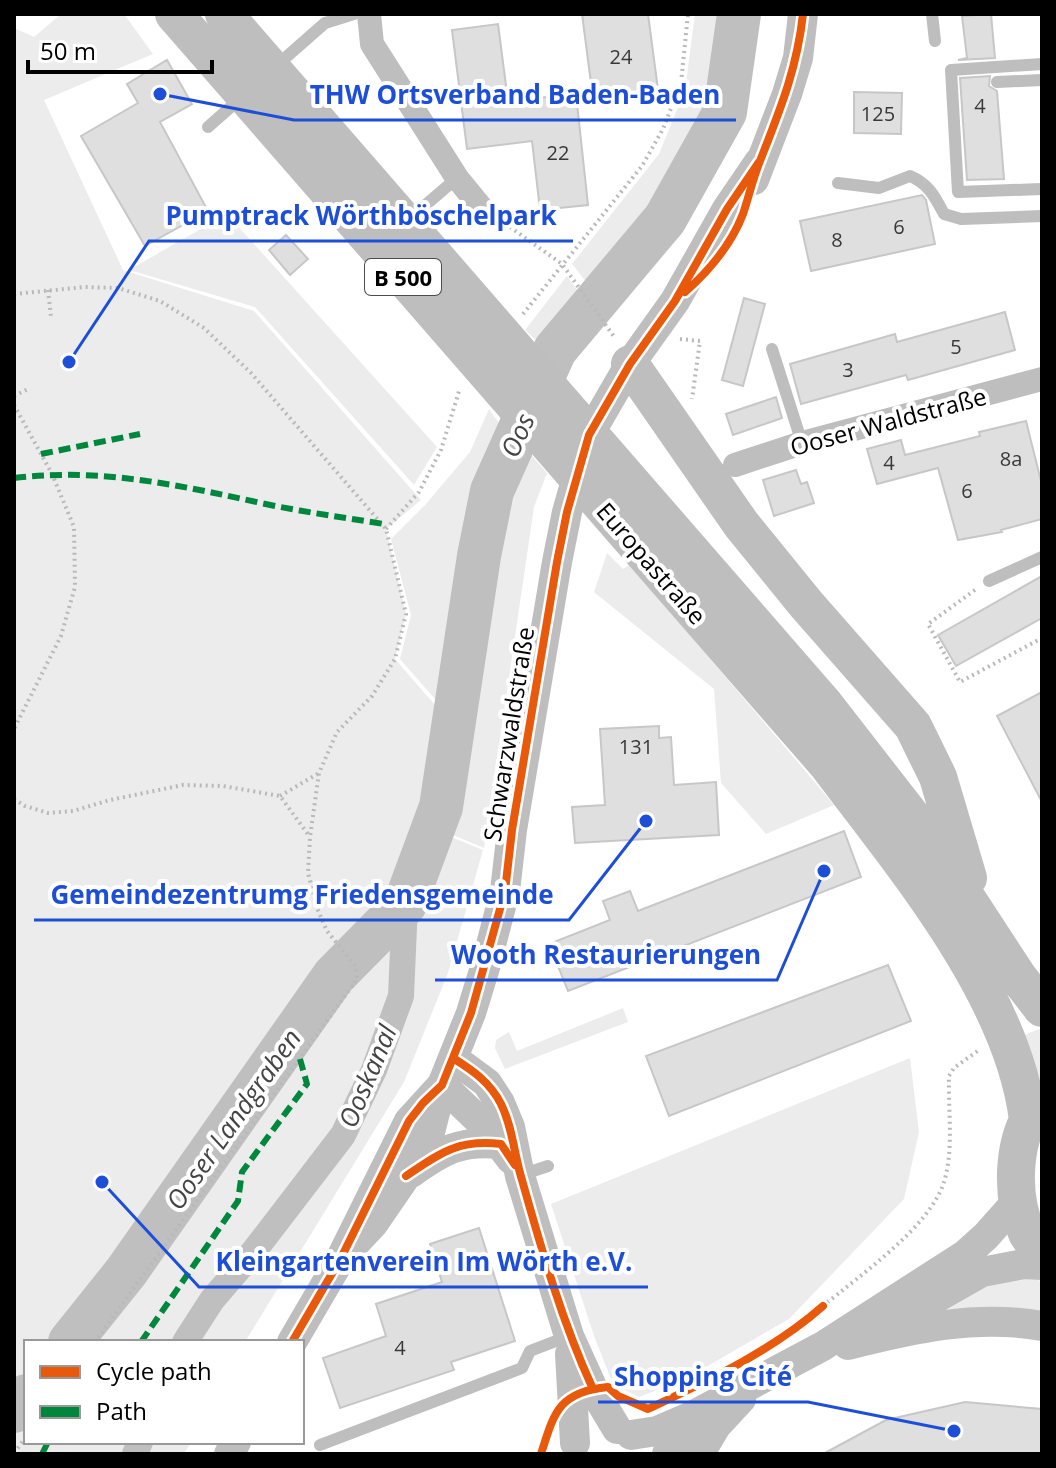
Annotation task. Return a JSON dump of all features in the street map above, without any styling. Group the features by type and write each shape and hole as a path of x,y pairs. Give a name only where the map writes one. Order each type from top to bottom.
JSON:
{"main road":[{"name":"Europastraße","path":"174,14 828,765 928,900 973,973 1008,1043 1035,1111"},
{"name":"Europastraße","path":"224,14 856,744 922,830 1018,977 1042,1008"},
{"path":"630,364 748,533 913,726 938,777 978,916"},
{"name":"B 500","path":"1035,1111 1021,1144 1016,1172 1018,1200 1028,1235 1042,1253"}],"street":[{"path":"369,14 372,44 457,178 480,206"},
{"name":"Schwarzwaldstraße","path":"341,1258 373,1224 406,1176 430,1132 447,1072 471,1013 505,891 517,799 567,512 589,435 630,364 759,162 794,70 803,14"},
{"name":"Ooser Waldstraße","path":"735,465 802,443 1042,379"},
{"path":"447,1072 501,1144 534,1171"},
{"path":"447,1072 487,1083 534,1171 569,1336 572,1448"},
{"name":"Schwarzwaldstraße","path":"293,1340 341,1258 409,1121 447,1072"},
{"path":"406,1176 444,1150 477,1143 501,1144"},
{"path":"572,1448 594,1429 631,1439 657,1431 692,1416 823,1346 966,1254 1018,1200"},
{"path":"667,1454 744,1400 982,1272 1024,1264 1042,1265"},
{"path":"848,1345 910,1329 974,1321 1042,1326"},
{"path":"569,1336 593,1389 631,1439"},
{"path":"703,1454 719,1427 744,1400"}],"lane":[{"path":"267,75 325,23 354,14"},
{"path":"932,14 935,41"},
{"path":"1042,64 951,70 958,192 1042,189"},
{"path":"997,82 1042,80"},
{"path":"208,127 255,85"},
{"path":"838,183 879,188 910,176 923,182 934,194 944,214 961,219 1042,216"},
{"path":"370,253 457,178"},
{"path":"772,349 802,443"},
{"path":"989,581 1042,557"},
{"path":"320,1445 522,1368 530,1351 569,1336"}],"path":[{"path":"522,315 642,166 663,129 681,83 688,14"},
{"path":"480,206 562,264 607,326"},
{"path":"14,294 85,287 118,288 160,301 204,328 261,384 386,529 406,614 395,659 372,696 337,732 319,773 310,837 308,873 317,908 327,931 356,967 357,979 96,1340"},
{"path":"48,290 51,317"},
{"path":"666,312 677,339 700,341 692,401"},
{"path":"14,396 30,388"},
{"path":"386,529 419,492 441,450 461,388"},
{"path":"14,405 52,474 74,527 75,587 61,636 14,729"},
{"path":"989,581 928,624 960,682 1042,638"},
{"path":"14,799 48,813 73,811 183,785 223,786 280,796 319,773"},
{"path":"280,796 310,837"},
{"path":"814,1313 901,1241 933,1205 944,1181 948,1154 949,1076 967,1057"}],"shaded area":[{"path":"61,14 124,14 153,54 44,100 123,270 254,311 421,500 386,529 406,614 395,659 441,712 437,772 391,907 346,963 360,975 414,914 449,836 483,850 448,973 404,1082 246,1340 24,1340 24,1444 190,1444 184,1454 14,1454 14,28 34,37"},
{"path":"695,14 722,14 705,118 686,163 587,283 572,264 659,154 685,90"},
{"path":"227,214 437,447 414,485 255,307 129,270"},
{"path":"567,276 581,295 540,344 525,330"},
{"path":"489,409 504,430 450,602 441,706 400,659 411,615 391,539 470,452"},
{"path":"521,443 547,473 534,507 484,848 448,833 499,496"},
{"path":"607,553 623,569 630,564 834,805 766,834 721,783 714,689 594,592"},
{"path":"623,1008 628,1022 505,1069 495,1048 496,1040 509,1032 517,1051"},
{"path":"1039,1029 1042,1032 1042,1081 1036,1085 1020,1037"},
{"path":"910,1058 919,1132 904,1199 789,1319 685,1379 639,1397 613,1384 551,1204"},
{"path":"1028,1274 1042,1282 1042,1314 925,1315 983,1281"}],"building":[{"path":"582,14 648,14 659,97 594,106"},
{"path":"991,14 995,58 958,60 967,58 962,16"},
{"path":"498,24 508,101 576,94 588,205 540,210 532,141 467,149 452,30"},
{"path":"167,60 192,104 160,122 208,211 145,246 81,136 138,103 127,84"},
{"path":"990,76 989,86 997,91 1004,179 967,180 960,78"},
{"path":"854,92 902,93 901,134 854,133"},
{"path":"922,195 926,200 935,244 811,271 800,221"},
{"path":"286,235 308,259 290,275 269,250"},
{"path":"744,298 765,304 743,386 722,380"},
{"path":"1005,312 1015,350 908,380 906,375 801,404 790,364 895,334 897,342"},
{"path":"776,397 782,418 733,435 726,414"},
{"path":"1026,421 1042,485 1042,519 1002,532 958,540 938,468 877,484 867,449 901,440 905,455"},
{"path":"796,470 801,484 807,482 814,503 774,516 763,480"},
{"path":"1042,576 1042,618 956,666 938,635"},
{"path":"1042,692 1042,802 997,716"},
{"path":"659,726 659,738 671,737 674,785 716,782 719,835 575,843 572,807 605,805 600,729"},
{"path":"844,831 861,877 568,991 549,944 610,920 603,901 630,891 638,911"},
{"path":"888,965 911,1021 669,1116 646,1056"},
{"path":"479,1228 515,1341 451,1362 454,1370 340,1408 323,1358 386,1336 376,1304 442,1282 430,1244"},
{"path":"965,1402 1042,1409 1042,1454 823,1454 886,1420"}],"waterway":[{"name":"Oos","path":"72,1340 126,1272 334,976 405,904 441,807 479,556 492,491 555,350 665,219 725,112 739,14"},
{"name":"Ooskanal","path":"186,1340 212,1300 254,1251 343,1135 374,1070 401,996 405,904"},
{"name":"Ooser Landgraben","path":"14,1411 24,1398"},
{"name":"Ooskanal","path":"135,1454 139,1444"}],"marked path":[{"path":"41,454 140,434"},
{"path":"14,478 48,475 114,477 384,524"},
{"path":"142,1340 238,1201 242,1172 307,1084 300,1059"},
{"path":"42,1454 47,1444"}],"cycle path":[{"path":"685,292 719,256 743,214 787,89 803,14"},
{"path":"293,1340 341,1258 409,1121 442,1085 471,1013 505,891 512,830 557,562 567,512 589,435 630,364 675,301 727,209 759,162"},
{"path":"453,1058 486,1083 505,1113 553,1286 593,1389"},
{"path":"406,1176 440,1154 473,1144 501,1144 515,1165"},
{"path":"541,1454 555,1416 568,1400 578,1394 608,1387 618,1396 648,1409 761,1351 823,1306"}],"place":[{"name":"THW Ortsverband Baden-Baden","path":"160,94"},
{"name":"Pumptrack Wörthböschelpark","path":"69,362"},
{"name":"Gemeindezentrumg Friedensgemeinde","path":"646,821"},
{"name":"Wooth Restaurierungen","path":"824,871"},
{"name":"Kleingartenverein Im Wörth e.V.","path":"102,1182"},
{"name":"Shopping Cité","path":"954,1431"}]}
